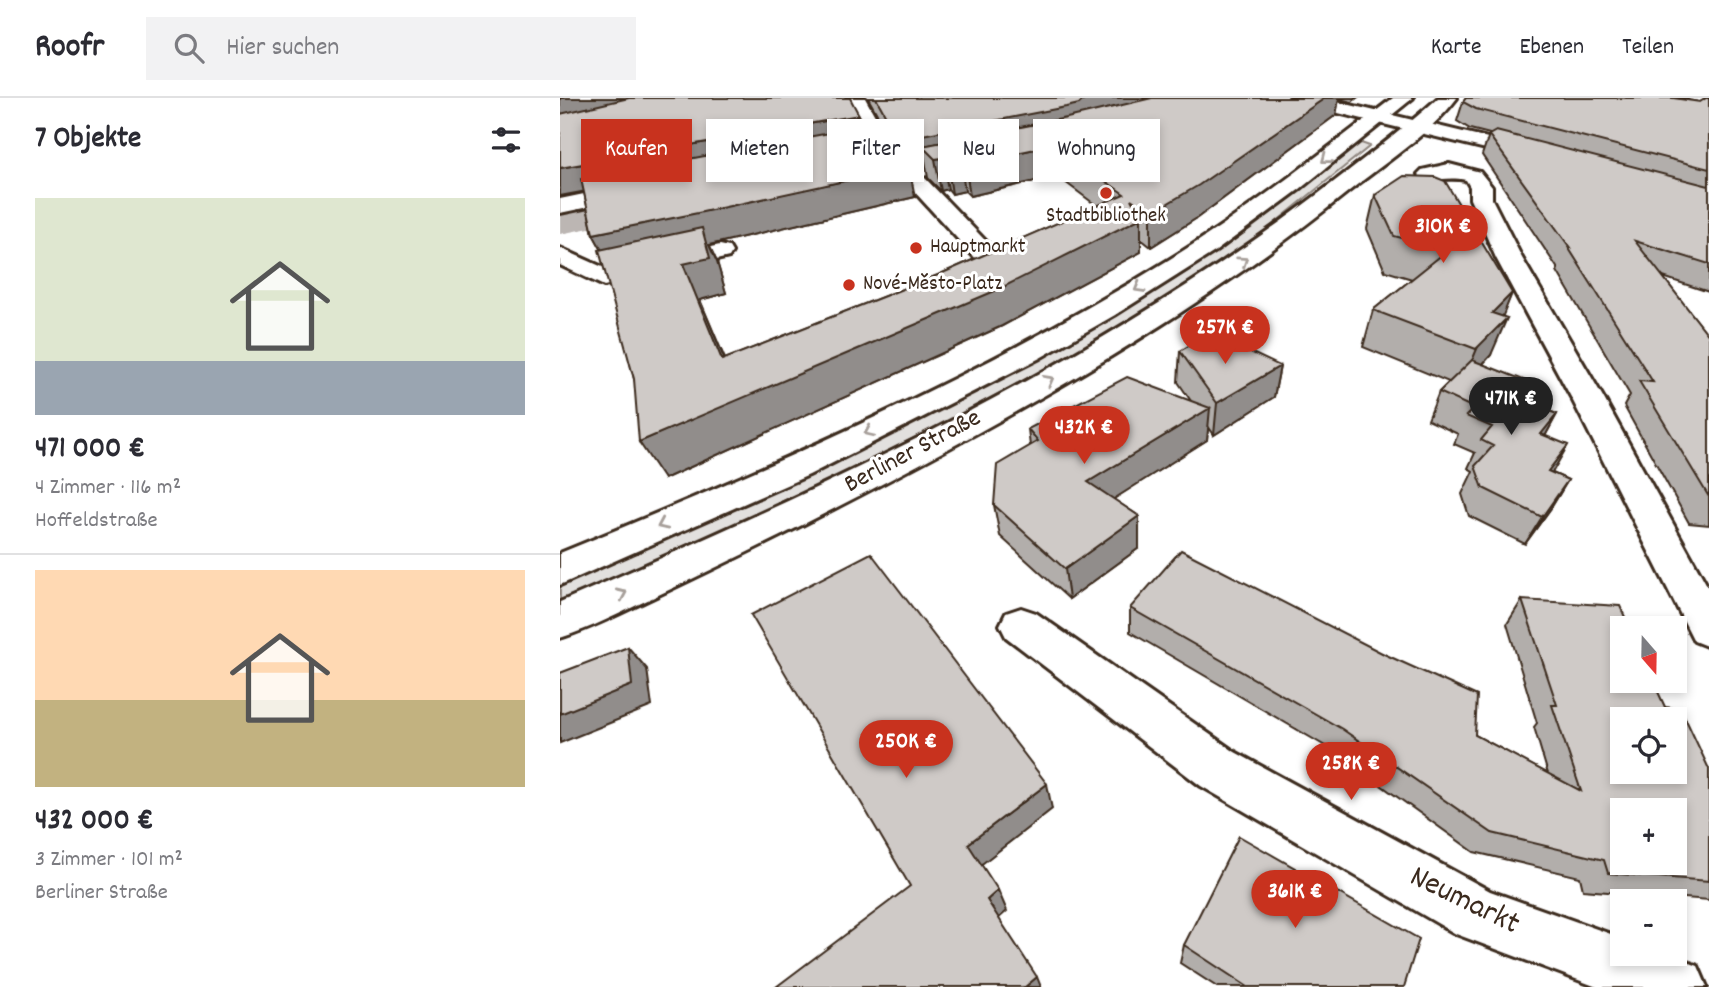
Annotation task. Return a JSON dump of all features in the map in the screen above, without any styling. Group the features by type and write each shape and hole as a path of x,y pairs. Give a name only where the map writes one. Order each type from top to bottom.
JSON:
{"street":[{"path":"856,98 865,119"},
{"path":"1299,98 1392,107 1418,126 1554,160"},
{"name":"Berliner Straße","path":"560,621 805,508 925,447 1126,337 1266,245 1418,126 1448,98"},
{"path":"1646,98 1636,105 1685,115 1701,102 1697,98"},
{"name":"Berliner Straße","path":"560,570 878,428 1055,336 1177,265 1242,222 1392,107"},
{"path":"917,182 997,267"},
{"path":"560,206 660,186"},
{"path":"1481,197 1509,258 1587,397 1709,629"},
{"path":"560,255 604,278 720,252"},
{"name":"Neumarkt","path":"1021,625 1218,768 1476,914 1677,987"}],"shaded area":[{"path":"1361,143 1370,146 1266,230 1187,286 1099,341 828,483 560,608 560,582 1084,331 1174,280 1254,226"}],"building":[{"path":"629,98 850,98 859,115 813,123 813,119 706,119 706,142 692,145 692,119 581,119 581,164 560,168 560,114"},
{"path":"876,98 1085,98 1079,104 1004,119 938,119 938,132 924,135 924,119 888,119"},
{"path":"1152,98 1325,98 1199,185 1151,213 1131,199 1141,218 997,290 639,442 634,379 599,250 702,228 710,258 683,264 722,360 938,275 1124,194 1107,182 1160,182 1160,119 1062,119"},
{"path":"1466,98 1673,98 1700,102 1709,98 1709,169 1476,109 1463,102"},
{"path":"1033,125 1033,149 1019,152 1019,127"},
{"path":"1496,131 1709,186 1709,264 1635,241 1709,336 1709,497 1639,381 1653,382 1568,247 1571,249 1489,135"},
{"path":"827,133 827,182 840,182 593,234 582,182 692,182 692,158 706,156 706,182 813,182 813,136"},
{"path":"938,143 938,159 935,159 924,146"},
{"path":"1404,176 1435,177 1445,181 1512,293 1492,313 1507,318 1476,349 1373,310 1448,250 1394,236 1375,195"},
{"path":"1210,333 1280,366 1217,403 1180,351"},
{"path":"1472,360 1531,383 1524,391 1544,400 1538,407 1557,414 1541,434 1568,445 1548,471 1568,480 1542,517 1483,488 1475,466 1493,446 1481,440 1492,427 1466,416 1474,408 1439,392"},
{"path":"1127,377 1210,408 1088,482 1139,516 1065,569 994,505 997,465 1038,441 1028,429"},
{"path":"1181,550 1384,654 1477,696 1475,735 1581,791 1552,705 1557,705 1522,600 1620,606 1625,616 1610,616 1610,693 1659,693 1665,707 1610,707 1610,784 1687,784 1687,722 1709,769 1709,881 1633,875 1687,875 1687,798 1610,798 1608,873 1604,860 1492,833 1342,729 1130,608"},
{"path":"871,553 1047,784 968,844 998,890 987,900 1037,977 1025,987 776,987 910,886 751,615"},
{"path":"628,647 632,685 560,714 560,673"},
{"path":"1239,836 1419,939 1404,987 1248,987 1184,945"}],"waterway":[{"path":"560,219 1098,112 1119,107 1135,98"}],"place":[{"name":"Stadtbibliothek","path":"1106,193"},
{"name":"Hauptmarkt","path":"916,248"},
{"name":"Nové-Město-Platz","path":"849,285"}]}
